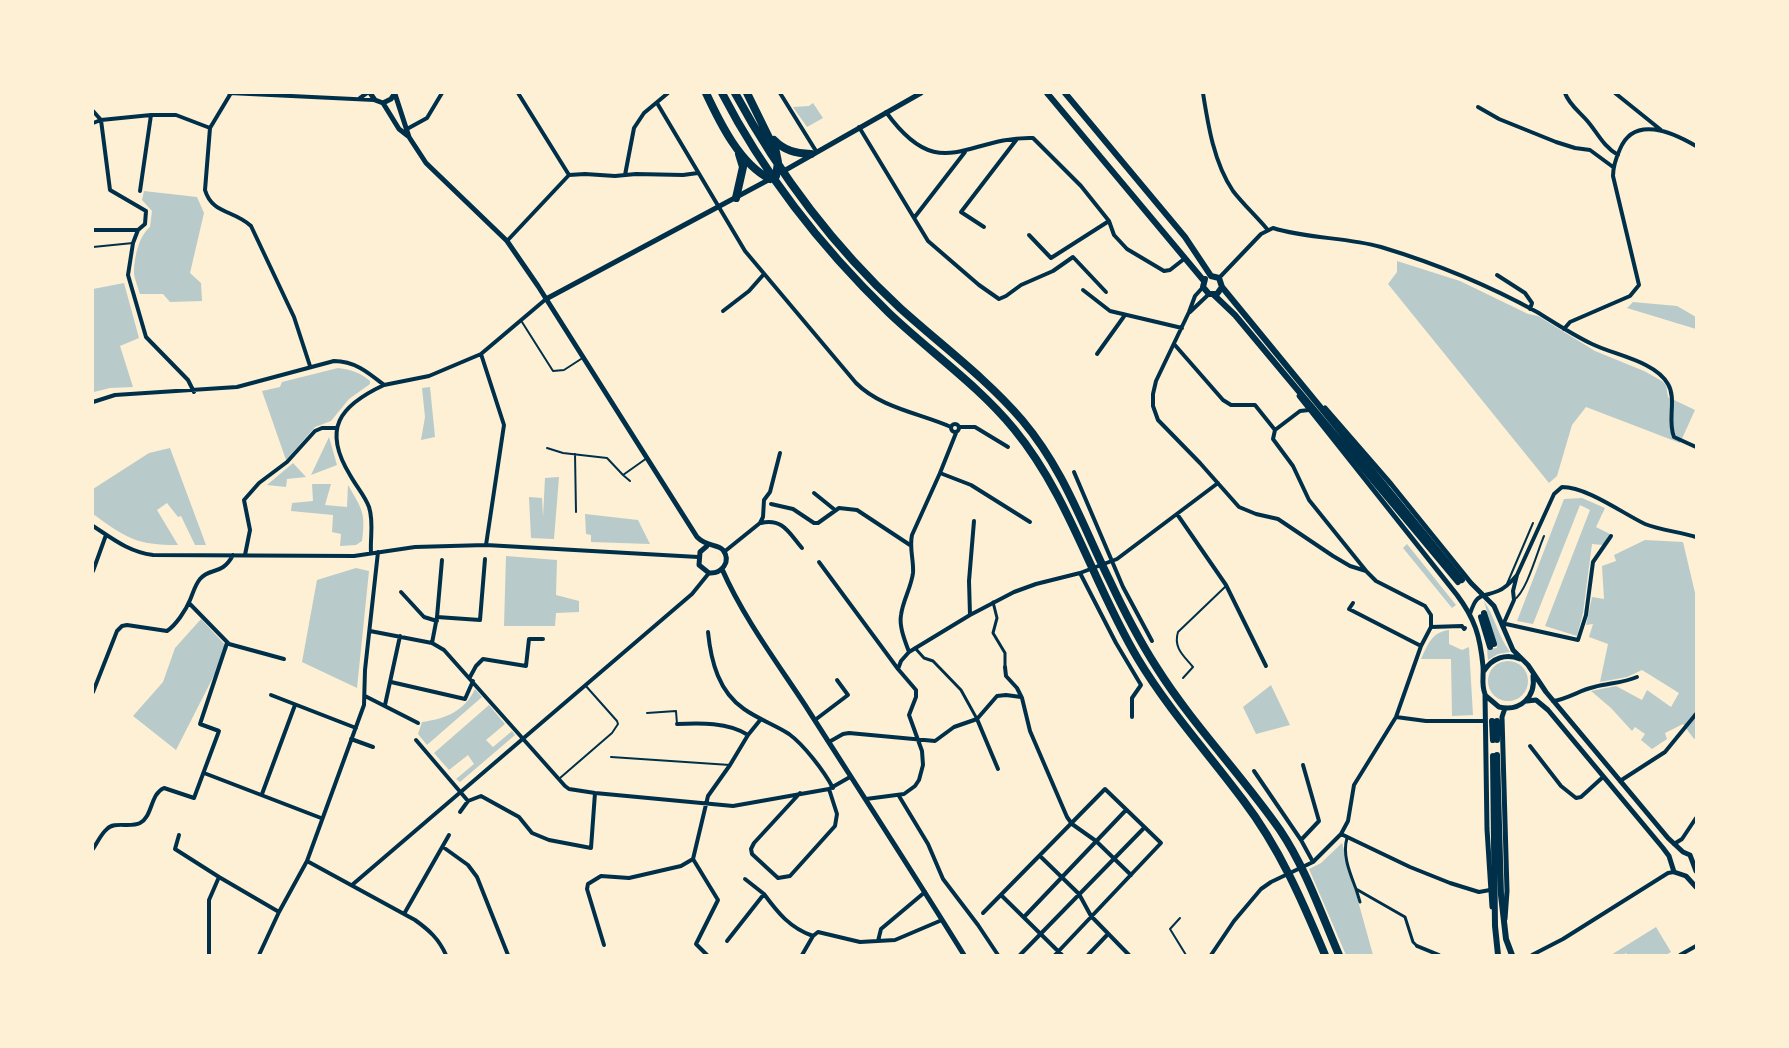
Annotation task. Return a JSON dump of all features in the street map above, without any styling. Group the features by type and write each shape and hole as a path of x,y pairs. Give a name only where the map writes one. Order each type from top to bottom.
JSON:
{"highway":[{"path":"706,93 738,150 752,168 773,177 778,162 768,134 747,93"},
{"path":"722,93 762,163 793,207 820,239 853,277 1013,427 1038,459 1059,498 1118,625 1162,696 1244,800 1274,845 1299,893 1325,955"},
{"path":"735,93 771,155 809,207 857,265 899,307 997,393 1046,449 1070,492 1109,579 1157,668 1281,832 1310,887 1339,955"},
{"path":"768,134 782,148 799,153 814,153"},
{"path":"736,198 742,167 738,150"}],"main road":[{"path":"368,93 375,100 383,103 399,129 409,137 426,163 507,241 546,298 697,537 707,546 716,546 724,552 726,561 722,569 711,573"},
{"path":"383,103 390,100 395,93"},
{"path":"395,93 409,137"},
{"path":"546,298 757,187 921,93"},
{"path":"1047,93 1212,295 1235,315 1284,376 1460,581 1222,287 1219,278 1211,276 1185,237 1065,93"},
{"path":"1203,284 1211,276"},
{"path":"1212,295 1220,292 1222,287"},
{"path":"1291,370 1384,476 1472,583 1484,594 1498,613 1509,644 1553,701 1673,844 1692,858 1695,869 1684,875"},
{"path":"1284,376 1470,614 1479,637 1483,674 1482,688 1493,704 1505,708 1517,707 1527,701 1536,700 1544,705 1663,848 1671,861 1674,872 1684,875 1696,887"},
{"path":"697,537 701,569 729,585"},
{"path":"699,554 707,546"},
{"path":"722,569 729,585 814,721 926,892 964,955"},
{"path":"1483,615 1492,645"},
{"path":"1483,674 1487,667 1499,657 1507,656 1521,660"},
{"path":"1527,701 1534,687 1532,671"},
{"path":"1485,694 1495,740"},
{"path":"1505,708 1502,717 1507,891 1505,927"},
{"path":"1491,721 1490,890 1498,955"},
{"path":"1495,926 1495,756 1501,895 1506,939 1512,955"},
{"path":"1671,861 1676,853 1683,852"}],"street":[{"path":"310,366 294,317 251,225 242,218 213,206 208,199 205,190 210,128 230,93 375,100"},
{"path":"360,99 368,93"},
{"path":"407,129 427,118 442,93"},
{"path":"518,93 569,175"},
{"path":"625,175 634,128 644,113 668,93"},
{"path":"780,93 814,153"},
{"path":"1203,93 1208,126 1222,170 1233,190 1267,229"},
{"path":"1565,93 1570,103 1605,145 1618,155"},
{"path":"1615,93 1661,131 1696,146"},
{"path":"657,103 745,251 865,393 895,407 951,426 954,424 959,427 975,427 1008,447"},
{"path":"1479,107 1499,119 1556,142 1590,150 1613,167"},
{"path":"93,111 101,120 110,190 146,211 145,224 138,230 133,243 128,275 146,337 188,380 194,392"},
{"path":"886,112 903,133 926,150 947,153 966,151 1018,138 1033,138 1081,186 1109,221 1114,235 1127,249 1161,270 1170,270 1184,259"},
{"path":"93,123 151,114 176,115 210,128"},
{"path":"140,191 151,114"},
{"path":"859,128 928,241 979,285 999,299 1021,285 1053,271 1073,257 1106,292"},
{"path":"1564,329 1569,322 1630,296 1639,285 1616,192 1613,167 1624,140 1629,134 1642,129 1661,131"},
{"path":"984,227 961,212 1018,138"},
{"path":"914,218 966,151"},
{"path":"507,241 569,175 698,173"},
{"path":"1029,235 1051,258 1109,221"},
{"path":"1219,278 1267,229 1273,228 1300,235 1381,247 1461,275 1605,350 1642,362 1668,384 1674,437 1696,447"},
{"path":"93,230 138,230"},
{"path":"723,311 749,291 764,274"},
{"path":"1497,274 1525,293 1532,303 1530,309"},
{"path":"1203,284 1195,296 1156,381 1153,406 1158,420 1239,507 1278,519 1333,556 1366,572"},
{"path":"1083,290 1110,311 1182,328"},
{"path":"1189,312 1212,295"},
{"path":"371,553 370,510 339,454 335,437 336,428 342,417 355,400 384,385 429,376 481,354 546,298"},
{"path":"1098,354 1125,315"},
{"path":"1174,344 1223,400 1231,405 1255,405 1275,430"},
{"path":"481,354 504,425 486,546"},
{"path":"93,402 115,396 194,392 244,386 334,361 345,361 356,365 384,385"},
{"path":"1211,955 1256,894 1265,886 1311,863 1341,834 1348,821 1354,785 1396,717 1421,646 1431,627 1431,615 1425,606 1376,581 1366,572 1309,500 1293,466 1273,439 1275,430 1300,411 1309,410"},
{"path":"951,426 951,431 956,432"},
{"path":"909,652 901,616 912,585 913,568 910,545 912,535 959,427"},
{"path":"245,555 250,530 244,500 259,483 287,462 315,431 322,428 336,428"},
{"path":"724,552 760,523 763,517 764,500 771,492 780,453"},
{"path":"1074,472 1112,561 1152,641"},
{"path":"940,473 971,485 1030,522"},
{"path":"898,669 901,661 909,652 993,602 1036,584 1080,573 1122,556 1218,483"},
{"path":"1503,626 1514,600 1513,591 1518,575 1554,494 1562,487 1575,489 1647,524 1696,537"},
{"path":"813,493 835,510"},
{"path":"771,504 793,509 814,523 818,523 835,510 847,507 857,510 910,545"},
{"path":"1177,514 1226,585 1266,666"},
{"path":"760,523 773,520 780,523 802,548"},
{"path":"970,615 969,581 974,521"},
{"path":"93,526 124,547 139,553 354,556 425,547 486,546 699,554"},
{"path":"93,571 106,535"},
{"path":"1503,626 1506,624 1532,628 1578,640 1586,615 1593,562 1611,536"},
{"path":"259,955 307,861 356,728 365,696 365,670 378,552"},
{"path":"93,692 117,631 122,626 167,631 172,628 189,603 199,579 225,567 233,555"},
{"path":"401,592 424,617 480,620 485,559"},
{"path":"432,643 437,619 442,560"},
{"path":"819,562 916,690 916,698 909,715 923,758 922,774 915,786 899,796 866,799"},
{"path":"352,885 692,594 711,573"},
{"path":"1080,573 1116,643 1141,685 1132,698 1132,717"},
{"path":"1470,614 1474,604 1484,594 1497,592 1518,575"},
{"path":"993,602 997,618 993,633 1005,653 1006,676 1017,688 1022,698 1029,731 1043,760 1055,794 1072,824 1096,841 1131,875"},
{"path":"189,603 227,642 284,659"},
{"path":"1353,603 1349,609 1421,646"},
{"path":"1431,627 1462,626 1465,629"},
{"path":"370,631 432,643 444,650 569,789 733,806 831,788 850,777"},
{"path":"708,632 711,656 718,676 729,696 746,710 800,744 827,777 831,788 837,814 835,826 790,876 778,878 752,854 751,849 801,793"},
{"path":"385,705 400,636"},
{"path":"391,682 465,699 476,666 483,659 526,666 529,639 543,639"},
{"path":"93,849 112,825 130,826 139,824 145,819 158,790 164,788 194,798 219,731 200,724 227,642"},
{"path":"915,648 961,690 977,718 998,769"},
{"path":"1553,701 1593,687 1626,682 1637,677"},
{"path":"814,721 848,695 837,680"},
{"path":"271,695 356,728"},
{"path":"365,696 418,723"},
{"path":"828,743 846,733 935,741 954,727 977,718 997,696 1022,698"},
{"path":"262,794 295,705"},
{"path":"1620,781 1665,752 1696,714"},
{"path":"1396,717 1426,721 1491,721"},
{"path":"707,955 696,944 718,900 693,859 705,804 748,735 761,719"},
{"path":"677,724 704,723 740,730 748,735"},
{"path":"351,739 373,747"},
{"path":"416,740 468,801"},
{"path":"1530,746 1561,786 1576,798 1581,797 1604,776"},
{"path":"1301,840 1319,821 1303,765"},
{"path":"1254,771 1301,840 1311,863"},
{"path":"204,773 321,818"},
{"path":"983,913 1105,789 1161,843 1091,916 1059,954 1001,895"},
{"path":"460,812 468,801 481,796 519,817 532,833 549,840 591,848 595,793"},
{"path":"899,796 928,844 943,879 998,955"},
{"path":"1024,917 1126,810"},
{"path":"1673,844 1682,839 1696,818"},
{"path":"1020,955 1144,828"},
{"path":"1341,834 1410,867 1450,883 1479,892 1490,890"},
{"path":"179,835 175,849 279,912"},
{"path":"404,914 449,835"},
{"path":"1347,838 1344,846 1360,902"},
{"path":"443,847 468,865 477,877 508,955"},
{"path":"1040,856 1079,894 1091,916 1129,955"},
{"path":"604,945 587,889 588,884 600,876 629,878 681,866 693,859"},
{"path":"307,861 429,930 446,955"},
{"path":"1532,955 1563,939 1668,873 1674,872"},
{"path":"209,955 209,900 219,877"},
{"path":"745,879 764,894 783,919 801,932 813,936"},
{"path":"1356,889 1405,917 1413,942 1439,955"},
{"path":"878,941 881,929 926,892"},
{"path":"727,941 764,894"},
{"path":"802,955 813,936 818,932 860,942 895,940 942,920"},
{"path":"1088,955 1108,934"},
{"path":"1680,955 1696,946"},
{"path":"1092,950 1097,955"}],"lane":[{"path":"93,247 133,243"},
{"path":"520,319 553,371 564,370 583,358"},
{"path":"547,448 607,458 630,481"},
{"path":"575,454 576,512"},
{"path":"623,475 647,458"},
{"path":"1506,586 1533,523"},
{"path":"1514,600 1523,588 1544,536"},
{"path":"1183,678 1193,667 1177,648 1175,640 1178,632 1226,585"},
{"path":"559,779 612,733 618,724 585,685"},
{"path":"647,713 676,711 677,724"},
{"path":"612,757 730,765"},
{"path":"1180,918 1170,929 1186,955"}],"shaded area":[{"path":"813,103 823,118 807,127 793,107 809,106"},
{"path":"144,191 197,197 204,213 190,273 201,283 202,301 170,302 163,294 140,294 134,274 135,262 142,236 150,227 152,211 142,200"},
{"path":"1397,261 1460,281 1528,314 1538,316 1595,351 1662,381 1666,385 1668,397 1695,410 1680,443 1586,407 1572,425 1557,476 1549,483 1388,284 1397,272"},
{"path":"124,283 139,338 120,346 133,387 110,388 94,392 93,289"},
{"path":"1633,302 1677,306 1696,317 1696,329 1627,308"},
{"path":"338,368 359,373 370,381 370,384 349,399 331,421 315,427 286,460 262,391 280,387 282,382"},
{"path":"430,387 435,437 421,440 425,417 422,388"},
{"path":"329,437 337,465 311,475"},
{"path":"170,448 206,545 195,545 181,516 178,517 167,503 157,510 178,545 141,542 114,529 93,514 93,489 149,453"},
{"path":"293,463 306,477 287,479 286,487 267,485"},
{"path":"559,477 554,539 531,538 529,497 542,498 543,517 545,478"},
{"path":"312,484 331,484 325,505 347,507 348,485 362,511 362,541 356,545 340,546 341,534 332,532 333,515 291,511 292,503 313,501"},
{"path":"1582,498 1605,508 1596,527 1610,534 1603,545 1592,544 1583,613 1577,636 1545,626 1590,510 1580,505 1533,624 1517,621 1564,499"},
{"path":"585,514 638,520 650,544 591,542 591,535 586,534"},
{"path":"1645,540 1683,542 1696,597 1696,738 1694,739 1683,724 1665,733 1667,739 1652,749 1641,740 1645,734 1635,727 1632,731 1591,691 1616,686 1642,700 1647,690 1671,707 1679,693 1642,670 1627,677 1600,682 1608,644 1589,637 1593,624 1586,625 1592,597 1604,599 1602,566 1616,561 1614,555"},
{"path":"1407,544 1456,605 1452,608 1403,548"},
{"path":"506,556 557,560 556,595 579,601 579,612 556,613 555,626 504,626"},
{"path":"356,568 369,571 357,688 302,662 317,580"},
{"path":"1484,601 1510,652 1498,654 1488,660 1487,649 1497,648"},
{"path":"201,619 228,648 176,750 133,716 163,682 175,648"},
{"path":"1449,630 1449,644 1462,650 1469,647 1473,715 1452,716 1451,659 1421,659 1428,644 1435,636"},
{"path":"1508,661 1522,667 1528,681 1522,695 1508,701 1494,695 1488,681 1494,667"},
{"path":"1271,685 1290,725 1256,734 1243,707"},
{"path":"475,689 482,697 427,745 418,734 422,722 439,719 453,713 466,703"},
{"path":"489,705 505,724 486,740 493,747 512,731 515,735 460,782 456,779 474,764 468,755 449,770 434,753"},
{"path":"1342,843 1373,955 1346,955 1309,869 1321,863"},
{"path":"1656,927 1671,952 1666,955 1627,955 1626,953 1611,955"}]}
